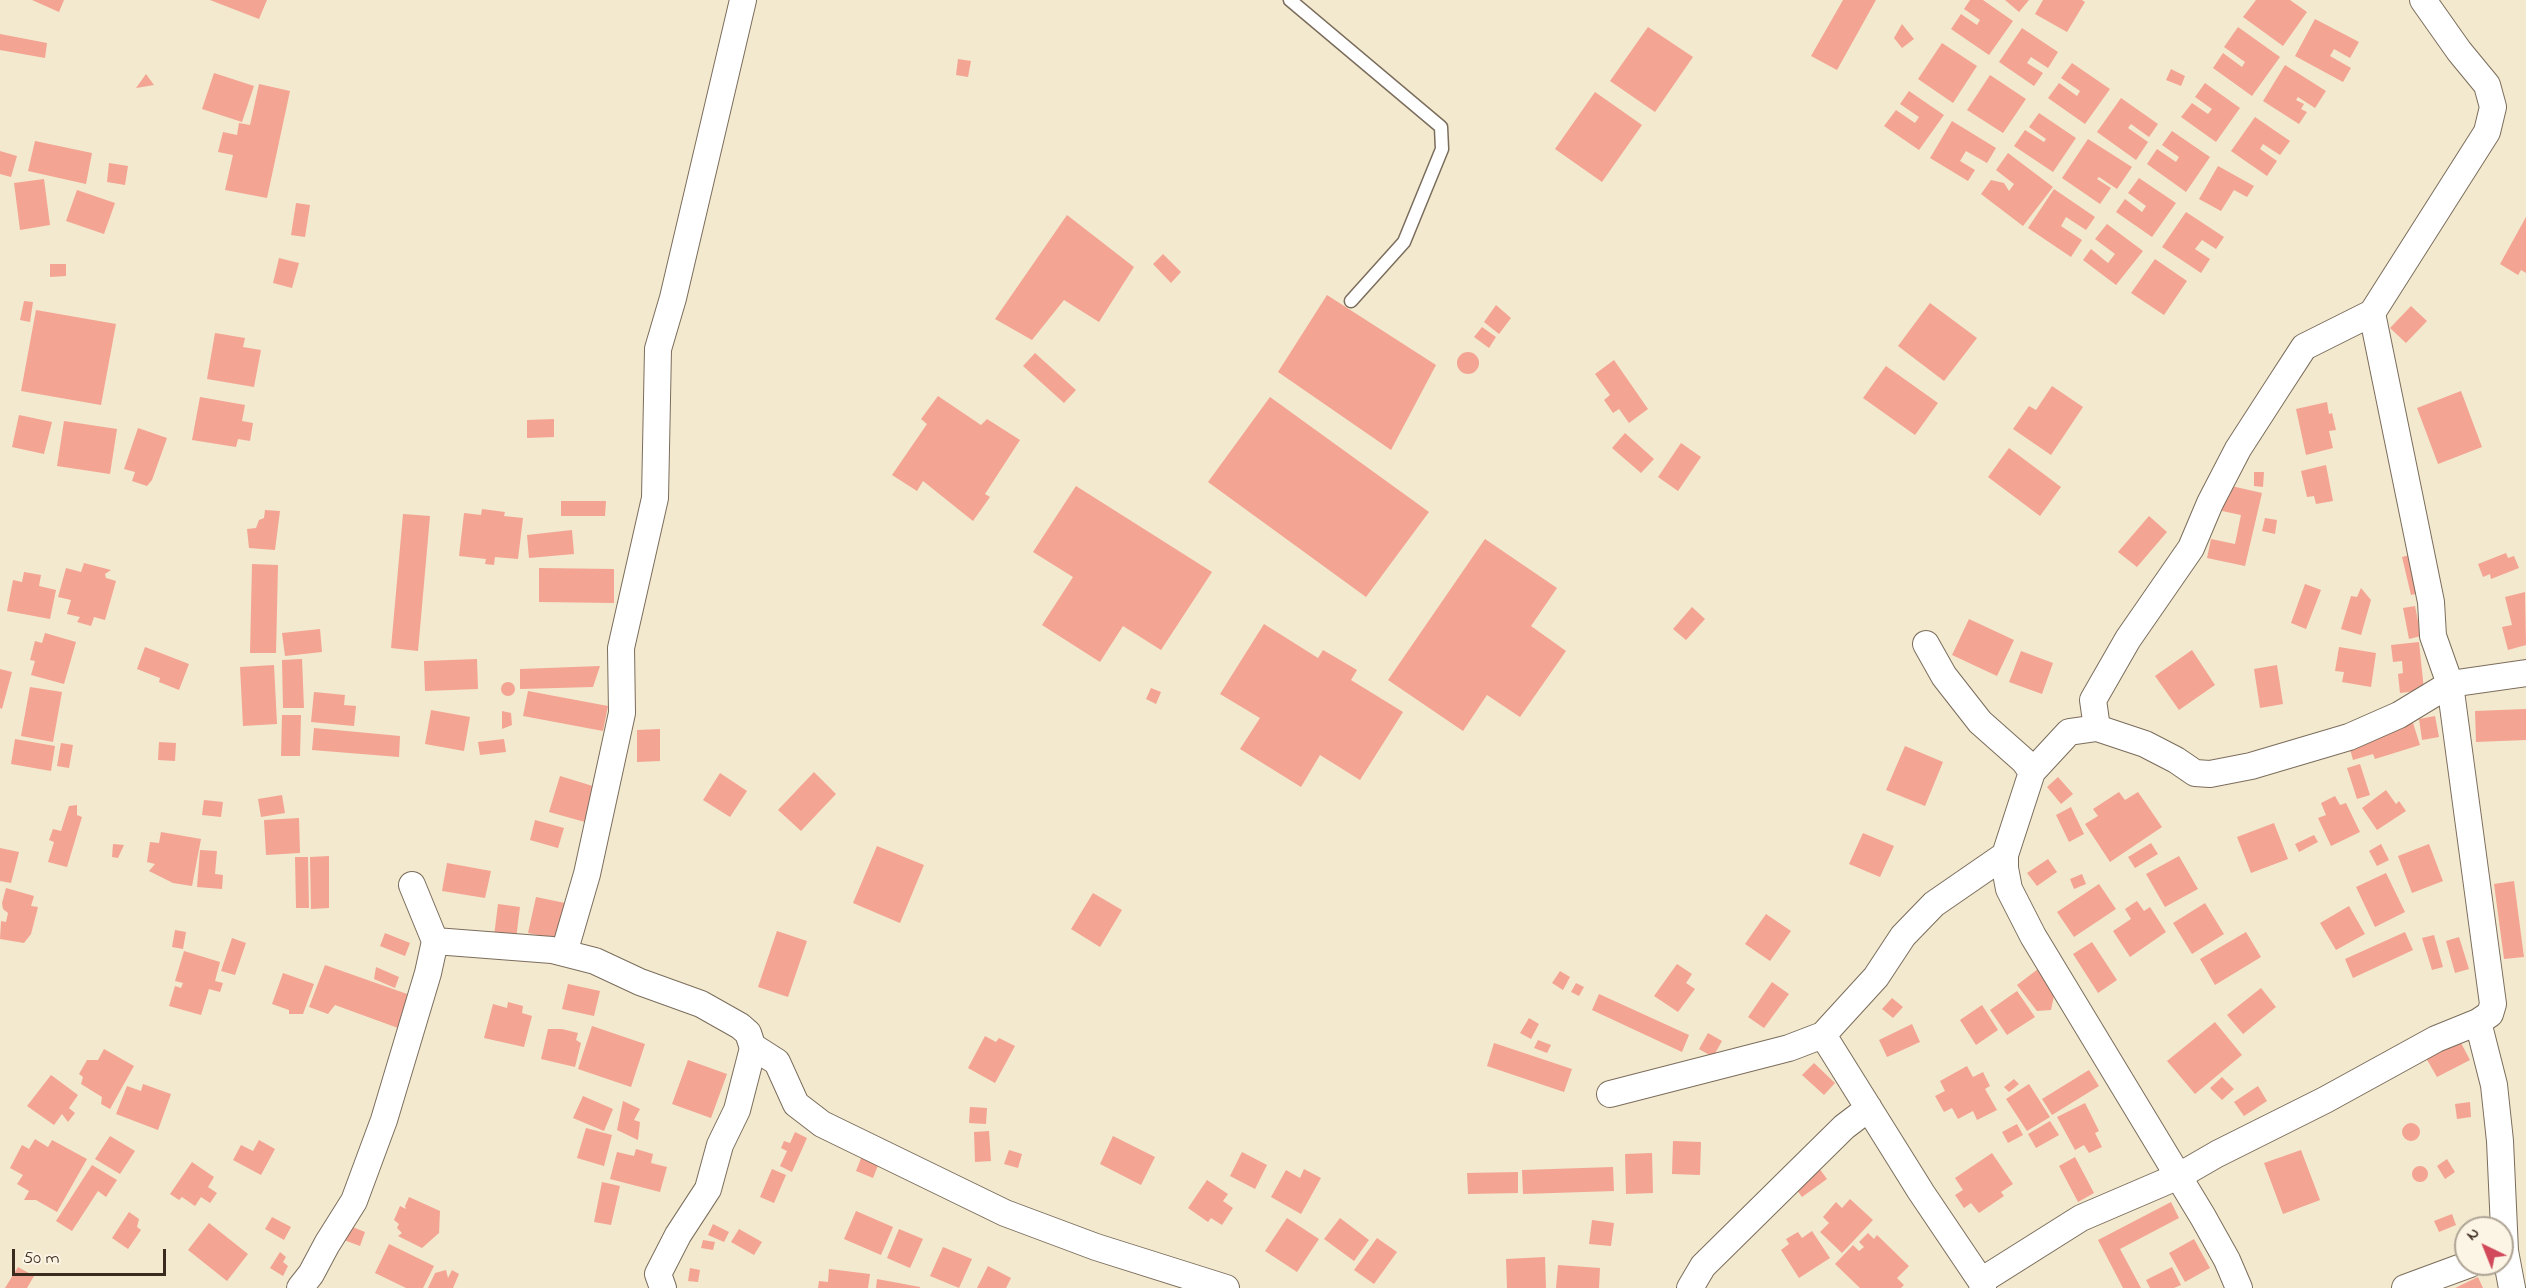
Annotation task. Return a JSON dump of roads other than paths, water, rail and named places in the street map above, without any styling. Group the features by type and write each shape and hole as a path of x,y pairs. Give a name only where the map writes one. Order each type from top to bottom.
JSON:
{"street":[{"path":"564,953 587,874 622,713 621,648 655,498 658,349 674,298 743,0"},
{"path":"2097,728 2093,700 2134,630 2191,548 2210,503 2238,449 2304,347 2372,313 2487,132 2493,107 2487,85 2459,51 2423,0"},
{"path":"1823,1035 1982,1285 2081,1218 2179,1176 2436,1039 2478,1022 2490,1014 2493,1004 2450,684 2433,636 2431,602 2372,313"},
{"path":"1926,645 1944,676 1980,723 2024,761 2032,772"},
{"path":"2239,1288 2227,1260 2179,1176 2033,936 2009,889 2005,855 2032,772 2069,732 2097,728 2145,744 2195,773 2210,774 2251,766 2349,737 2399,715 2450,684 2526,673"},
{"path":"1610,1094 1789,1048 1823,1035 1876,977 1903,936 1934,904 2005,855"},
{"path":"300,1288 311,1274 354,1201 377,1142 417,1011 435,941 412,885"},
{"path":"435,941 552,950 564,953 594,962 640,982 701,1004 748,1033 752,1046 736,1110 720,1145 708,1189 678,1235 658,1274 663,1288"},
{"path":"2478,1022 2494,1085 2500,1141 2502,1216"},
{"path":"752,1046 777,1062 796,1104 822,1124 1005,1213 1115,1253 1226,1288"},
{"path":"1690,1288 1702,1266 1844,1127 1869,1108"},
{"path":"2405,1288 2454,1270"}],"lane":[{"path":"1290,0 1441,127 1442,148 1404,242 1351,302"}]}
